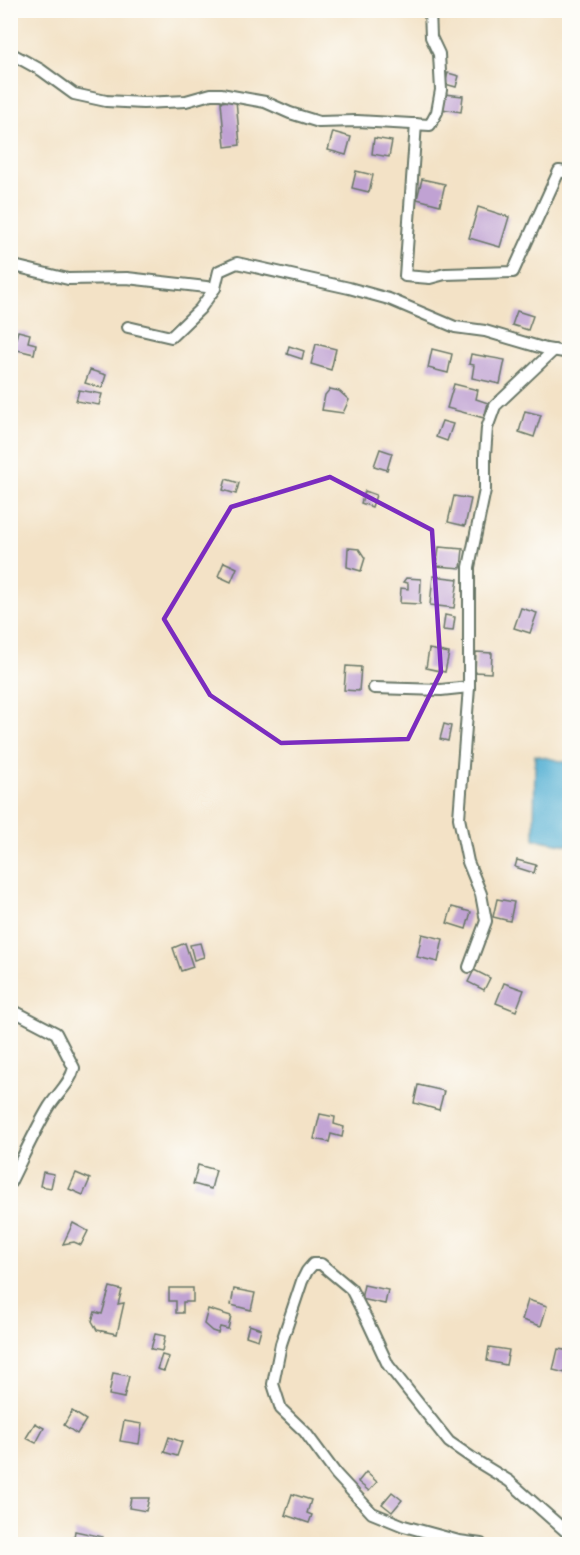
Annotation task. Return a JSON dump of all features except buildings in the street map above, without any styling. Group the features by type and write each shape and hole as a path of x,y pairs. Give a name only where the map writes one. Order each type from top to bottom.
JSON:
{"street":[{"path":"10,53 41,69 74,94 106,101 143,103 186,101 211,94 221,94 265,102 319,122 357,121 430,125 437,112 441,90 439,54 431,37 430,10"},
{"path":"416,124 405,276 430,278 445,274 513,272 559,171 570,173"},
{"path":"128,327 171,337 200,309 214,288 219,271 237,262 389,299 455,327 485,331 570,353"},
{"path":"10,265 68,279 128,278 214,288"},
{"path":"469,967 486,921 481,894 468,862 459,818 469,687 469,567 485,490 487,428 495,406 554,350"},
{"path":"374,688 441,690 469,687"},
{"path":"10,1009 56,1033 74,1068 72,1077 45,1114 10,1182"},
{"path":"481,1545 404,1526 372,1513 336,1474 305,1432 281,1409 273,1384 279,1354 302,1281 313,1263 321,1264 351,1290 388,1365 449,1442 509,1481 570,1535"}],"highlighted area":[{"path":"330,477 432,530 441,672 408,739 281,743 210,695 164,619 231,507"}],"water":[{"path":"535,755 569,763 569,845 534,839"}]}
